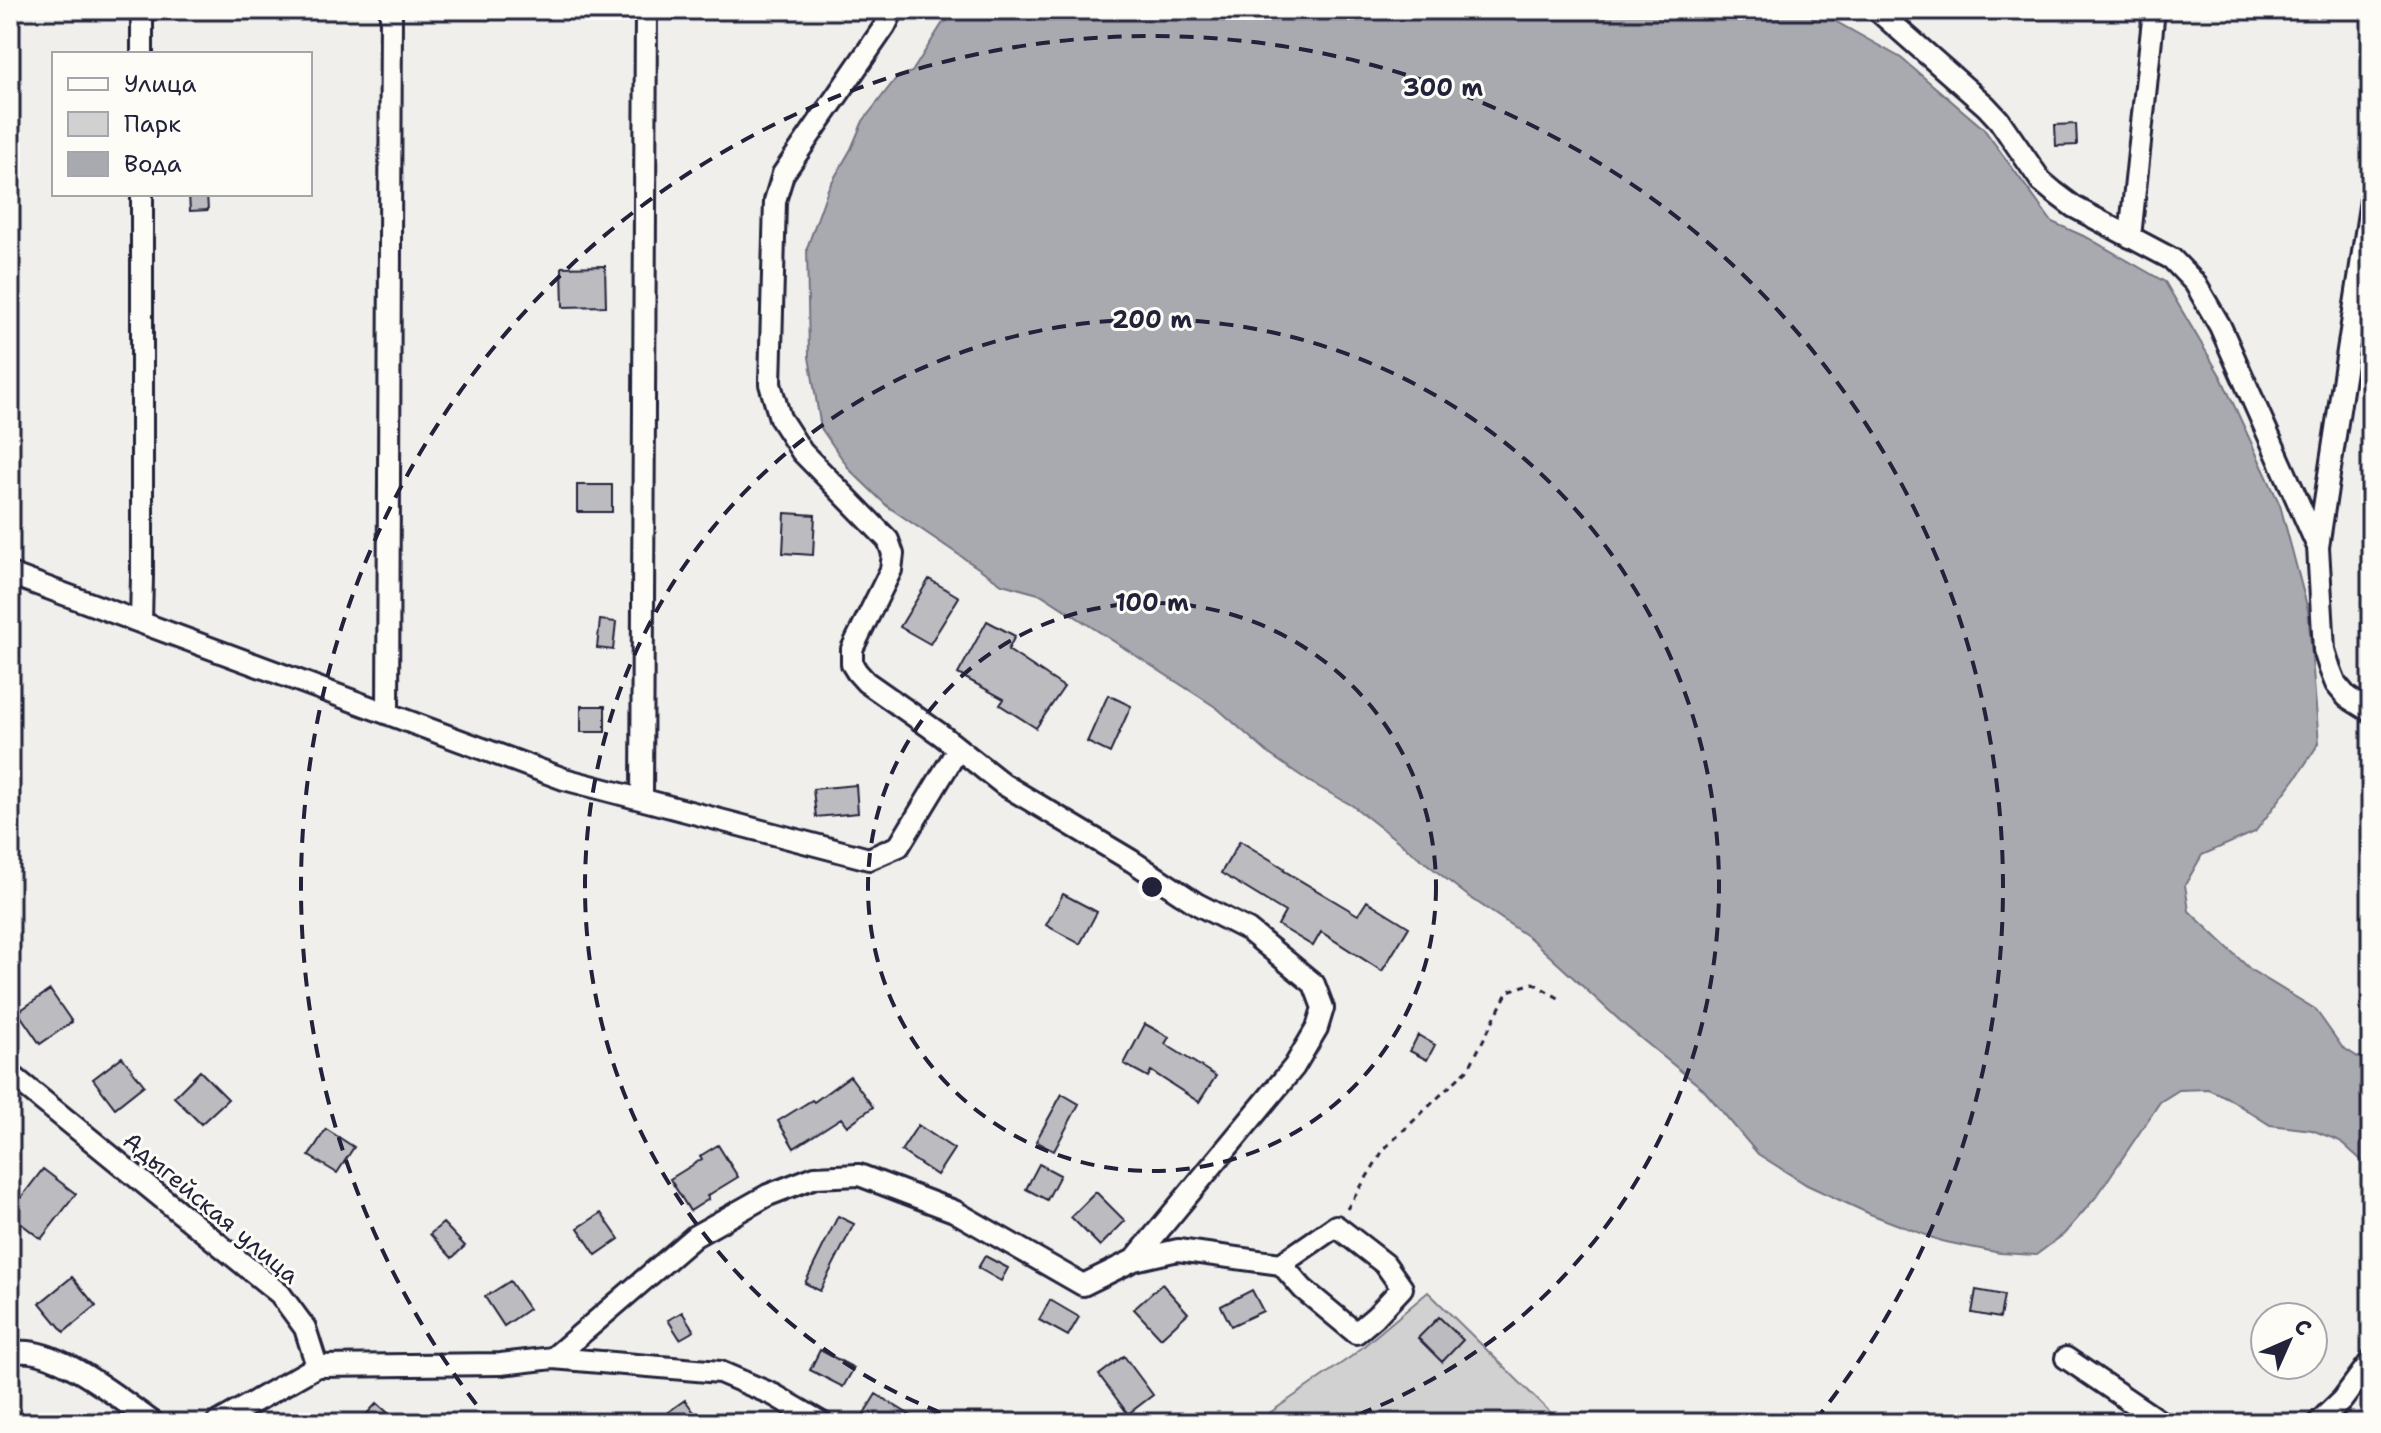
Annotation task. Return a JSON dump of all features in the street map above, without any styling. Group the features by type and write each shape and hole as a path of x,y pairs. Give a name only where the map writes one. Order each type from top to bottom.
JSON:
{"street":[{"path":"142,10 142,52"},
{"path":"388,714 391,10"},
{"path":"642,799 646,10"},
{"path":"893,10 783,174 775,201 770,384 780,418 802,452 888,540 893,554 891,570 852,649 852,664 866,682 1003,784 1197,904 1248,930 1314,984 1323,1008 1317,1028 1294,1067 1134,1260"},
{"path":"1877,10 1898,18 1986,106 2041,181 2074,207 2172,259 2195,283 2220,326 2318,547"},
{"path":"2130,237 2154,10"},
{"path":"141,622 142,196"},
{"path":"2371,200 2318,547 2324,650 2330,669 2336,684 2347,697 2371,712"},
{"path":"10,574 564,779 869,859 899,846 958,749"},
{"name":"Адыгейская улица","path":"10,1074 280,1294 305,1328 317,1366"},
{"path":"553,1358 695,1236 768,1195 815,1177 859,1175 954,1211 1083,1285 1134,1260 1178,1250 1281,1264 1303,1289 1356,1333 1402,1288 1385,1264 1336,1226 1281,1264"},
{"path":"10,1354 18,1351 53,1357 154,1423"},
{"path":"217,1423 317,1366 501,1364 553,1358 720,1372 774,1395 822,1423"},
{"path":"2066,1358 2162,1423"},
{"path":"2318,1423 2342,1400 2371,1361"}],"path":[{"path":"1336,1226 1384,1149 1469,1068 1508,991 1533,983 1562,1000"},
{"path":"2366,1423 2371,1418"}],"green space":[{"path":"1428,1292 1561,1423 1255,1423 1352,1356"}],"water":[{"path":"965,10 1821,10 1826,16 1901,58 1983,128 2052,222 2088,238 2165,282 2221,377 2280,505 2308,610 2319,743 2255,832 2202,855 2185,885 2189,911 2251,970 2315,1009 2342,1047 2358,1057 2371,1057 2371,1169 2340,1141 2312,1130 2270,1125 2208,1089 2179,1090 2160,1102 2097,1196 2064,1234 2036,1255 2000,1253 1941,1241 1870,1214 1807,1185 1758,1154 1703,1089 1627,1027 1530,938 1468,896 1353,806 1269,754 1217,708 1042,595 1002,584 887,506 850,470 821,428 809,357 807,248 828,189 863,121 897,77 912,72 942,24"}],"building":[{"path":"2076,124 2077,145 2056,146 2055,125"},
{"path":"189,196 207,196 208,210 190,211"},
{"path":"605,266 606,306 563,307 562,267"},
{"path":"577,485 612,485 612,512 577,512"},
{"path":"785,513 815,515 813,555 783,553"},
{"path":"929,579 959,597 930,644 900,627"},
{"path":"600,620 616,622 613,650 597,648"},
{"path":"987,621 1015,636 1008,650 1064,687 1036,728 1000,705 1004,699 958,674"},
{"path":"1108,695 1131,706 1110,753 1087,742"},
{"path":"581,706 605,706 605,732 581,732"},
{"path":"856,785 858,813 816,817 813,789"},
{"path":"1240,841 1358,915 1367,901 1409,927 1382,971 1321,932 1313,946 1278,925 1285,912 1221,873"},
{"path":"1063,894 1097,912 1080,944 1046,925"},
{"path":"50,990 72,1022 40,1044 18,1012"},
{"path":"1145,1024 1169,1037 1165,1044 1216,1076 1199,1102 1151,1071 1148,1077 1124,1064"},
{"path":"1418,1035 1435,1045 1427,1060 1410,1051"},
{"path":"122,1057 144,1085 115,1108 93,1079"},
{"path":"200,1071 228,1099 201,1124 174,1097"},
{"path":"850,1076 873,1107 847,1126 841,1118 794,1148 778,1121 812,1100 814,1102"},
{"path":"1062,1094 1079,1104 1054,1151 1036,1141"},
{"path":"918,1125 954,1149 937,1175 901,1151"},
{"path":"326,1129 354,1147 337,1173 309,1156"},
{"path":"718,1145 738,1177 707,1196 709,1199 690,1211 670,1179"},
{"path":"1039,1164 1060,1175 1047,1200 1026,1189"},
{"path":"43,1169 76,1194 41,1239 10,1212"},
{"path":"1096,1192 1125,1221 1100,1246 1071,1217"},
{"path":"601,1213 619,1239 596,1255 578,1228"},
{"path":"838,1216 854,1224 820,1291 805,1283"},
{"path":"443,1223 465,1246 452,1258 430,1234"},
{"path":"985,1256 1008,1268 1001,1281 978,1268"},
{"path":"72,1277 96,1306 64,1332 40,1303"},
{"path":"510,1281 529,1309 504,1326 485,1297"},
{"path":"1162,1284 1188,1313 1161,1338 1134,1309"},
{"path":"1252,1290 1263,1311 1231,1326 1221,1306"},
{"path":"1976,1290 2004,1295 2000,1318 1972,1313"},
{"path":"1050,1300 1079,1317 1068,1336 1039,1320"},
{"path":"682,1312 694,1331 680,1339 668,1320"},
{"path":"1439,1317 1463,1340 1442,1362 1418,1338"},
{"path":"820,1350 854,1368 843,1387 810,1370"},
{"path":"1124,1356 1153,1395 1128,1414 1099,1375"},
{"path":"876,1394 923,1423 858,1423"},
{"path":"685,1400 702,1423 676,1423 668,1412"},
{"path":"377,1403 399,1423 358,1423"}]}
